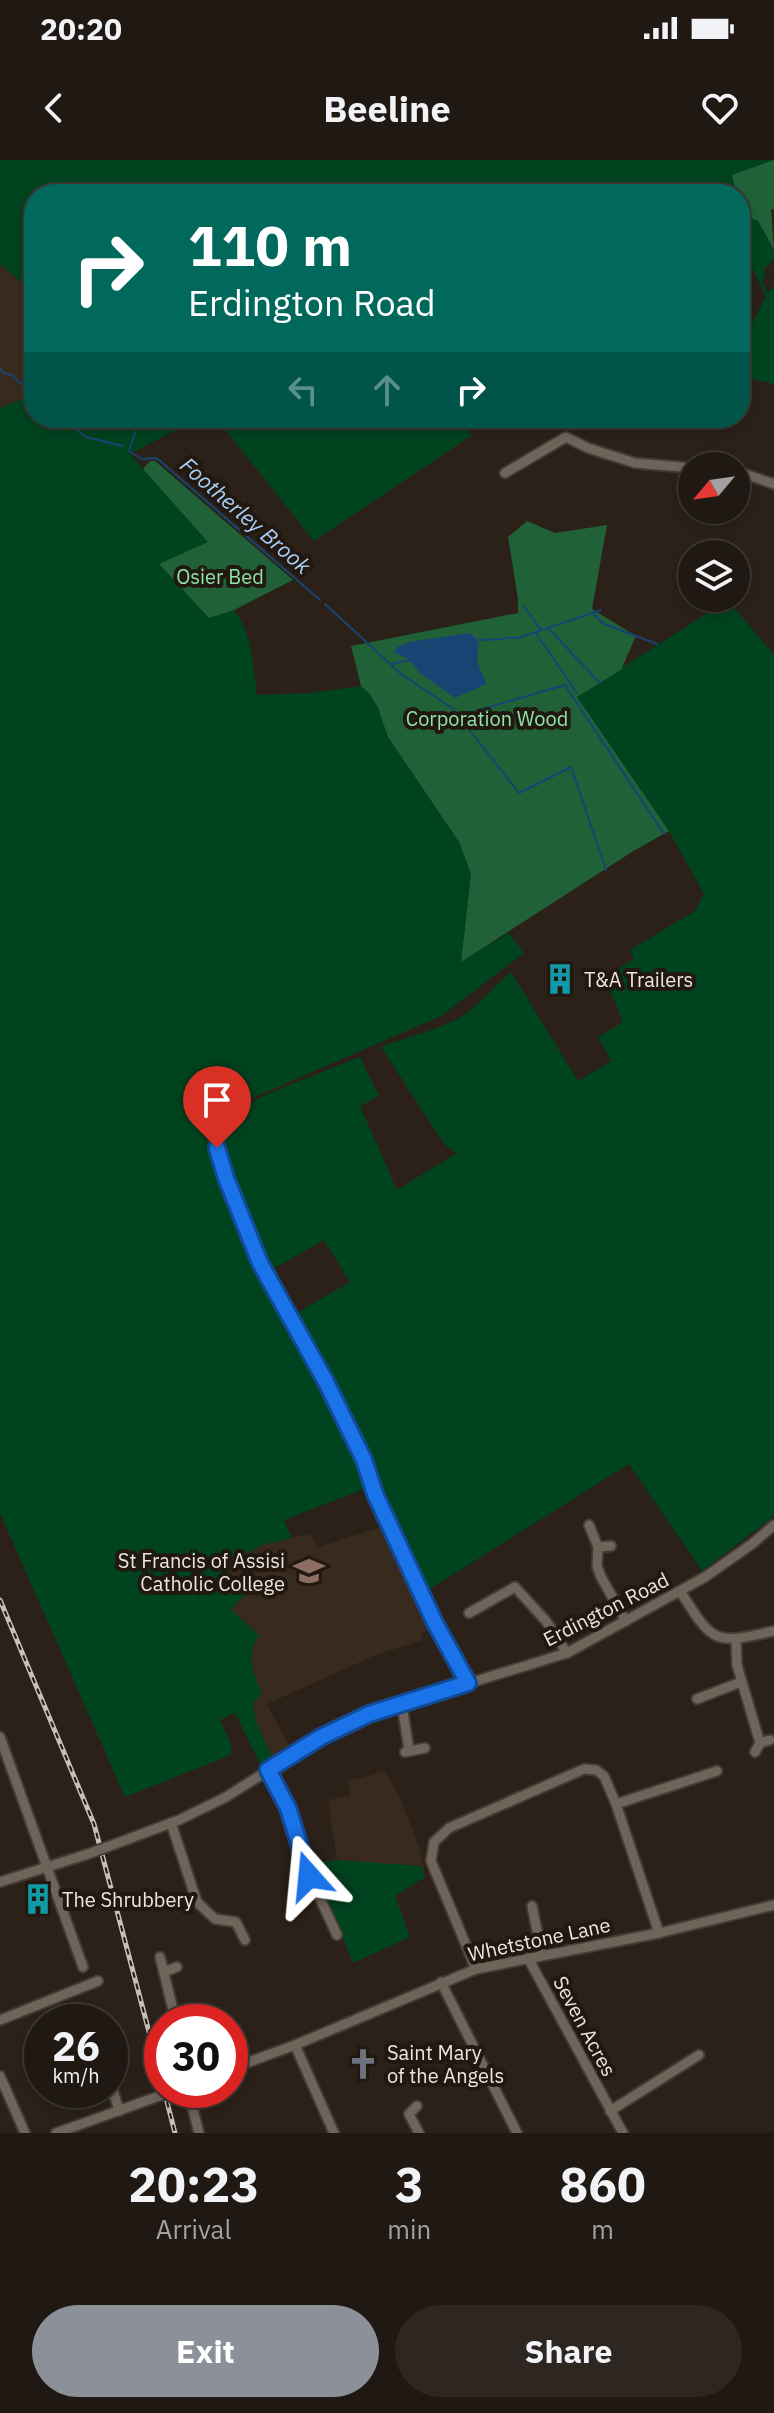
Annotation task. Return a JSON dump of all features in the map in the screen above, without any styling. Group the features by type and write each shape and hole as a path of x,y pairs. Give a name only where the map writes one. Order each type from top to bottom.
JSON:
{"street":[{"path":"505,473 566,437 576,439 588,448 635,463 678,467"},
{"path":"750,476 774,484"},
{"path":"210,1126 226,1178 260,1263 326,1382 364,1460 375,1494 435,1623 468,1683"},
{"path":"589,1525 598,1547 597,1566 601,1577 626,1621"},
{"name":"Erdington Road","path":"0,1882 171,1823 226,1797 321,1737 369,1714 567,1653 680,1591 725,1563 774,1525"},
{"path":"598,1547 611,1546"},
{"path":"469,1613 515,1587 546,1621 567,1653"},
{"path":"680,1591 707,1631 719,1638 736,1640 774,1631"},
{"path":"482,1606 489,1617"},
{"path":"736,1640 741,1682 761,1745"},
{"path":"697,1700 741,1682"},
{"path":"402,1705 406,1751 425,1748"},
{"path":"0,1737 80,1964"},
{"path":"476,1969 431,1861 431,1849 439,1835 452,1826 584,1769 596,1770 604,1776 659,1933"},
{"path":"268,1770 285,1801 305,1866 335,1930 321,1931"},
{"path":"616,1804 717,1770"},
{"path":"171,1823 197,1902 215,1919 236,1922 245,1940"},
{"name":"Whetstone Lane","path":"248,2062 476,1969 659,1933 774,1905"},
{"path":"536,1909 542,1955"},
{"path":"160,1957 172,2004"},
{"name":"Seven Acres","path":"528,1958 623,2133"},
{"path":"164,1972 177,1967"},
{"path":"0,2020 98,1981"},
{"path":"441,1982 517,2133"},
{"path":"295,2045 334,2133"},
{"path":"610,2111 699,2055"},
{"path":"0,2076 25,2133"},
{"path":"56,2133 144,2102"},
{"path":"417,2106 406,2112 419,2133"},
{"path":"193,2108 199,2133"}],"shaded area":[{"path":"0,264 24,284 24,399 0,408"},
{"name":"St Francis of Assisi Catholic College","path":"0,1513 206,1576 262,1545 309,1534 319,1547 381,1527 431,1625 430,1630 421,1634 423,1640 376,1655 267,1704 290,1748 261,1765 235,1713 220,1720 231,1744 231,1755 125,1797"},
{"path":"385,1771 401,1800 421,1853 425,1877 395,1895 410,1937 353,1963 312,1862 337,1860 328,1800 350,1796 348,1781"}],"green space":[{"path":"0,160 774,160 732,175 734,184 24,184 24,284 0,264"},
{"path":"774,160 774,209 771,210 774,250 758,221 750,218 750,184 734,184 732,175"},
{"path":"750,218 758,221 774,250 774,259 765,268 762,280 767,291 773,289 774,284 774,384 750,378 750,327 766,297 750,267"},
{"path":"24,399 24,428 180,428 130,454 209,542 160,564 209,618 234,610 249,640 257,695 311,693 361,686 370,694 388,737 459,842 471,874 461,961 509,933 524,953 441,1016 204,1119 246,1248 320,1381 367,1488 284,1520 292,1538 262,1545 224,1566 245,1594 231,1610 259,1635 251,1657 262,1694 253,1703 256,1721 272,1758 261,1765 235,1713 220,1720 231,1744 231,1755 125,1797 0,1513 0,408"},
{"path":"224,428 467,428 471,436 314,541"},
{"name":"Osier Bed","path":"150,461 155,461 293,580 234,610 209,618 159,564 208,542 143,469"},
{"name":"Corporation Wood","path":"527,521 555,533 607,525 592,609 636,636 621,670 577,697 669,831 461,962 471,874 459,842 388,737 378,708 361,686 351,646 518,613 508,537"},
{"path":"709,612 738,612 774,655 774,1516 702,1571 629,1464 425,1592 335,1378 297,1313 350,1282 324,1240 271,1270 228,1180 215,1125 260,1098 360,1057 379,1096 360,1106 397,1190 457,1153 445,1145 381,1047 464,1015 511,972 578,1081 611,1061 598,1037 623,1022 605,977 634,959 630,950 695,911 704,894 669,831 576,697"},
{"path":"337,1860 421,1866 425,1877 395,1896 410,1937 353,1963 312,1862"}],"water":[{"path":"469,633 478,643 477,658 486,684 455,698 420,673 410,660 394,652 409,642"}],"waterway":[{"name":"Footherley Brook","path":"0,367 3,373 12,375 24,386"},
{"path":"75,428 86,437 123,446"},
{"name":"Footherley Brook","path":"137,428 129,451 142,459 159,460 320,600"},
{"name":"Footherley Brook","path":"325,604 401,674 452,708 519,793 571,767 606,870"},
{"path":"524,606 541,630"},
{"path":"507,638 518,638 601,610"},
{"path":"594,614 602,623 657,644"},
{"path":"548,628 599,682"},
{"path":"535,632 577,693"},
{"path":"478,640 504,639"},
{"path":"392,664 410,660"},
{"path":"462,715 565,685 664,834"}],"railway":[{"path":"0,1600 94,1824 144,2013"},
{"path":"169,2108 175,2133"}],"place":[{"name":"T&A Trailers","path":"560,979"},
{"name":"St Francis of Assisi Catholic College","path":"309,1571"},
{"name":"The Shrubbery","path":"38,1899"},
{"name":"Saint Mary of the Angels","path":"363,2064"}],"route":[{"path":"217,1148 260,1263 326,1382 364,1460 375,1494 435,1623 468,1683 369,1714 321,1737 268,1770 288,1808 309,1876"}]}
